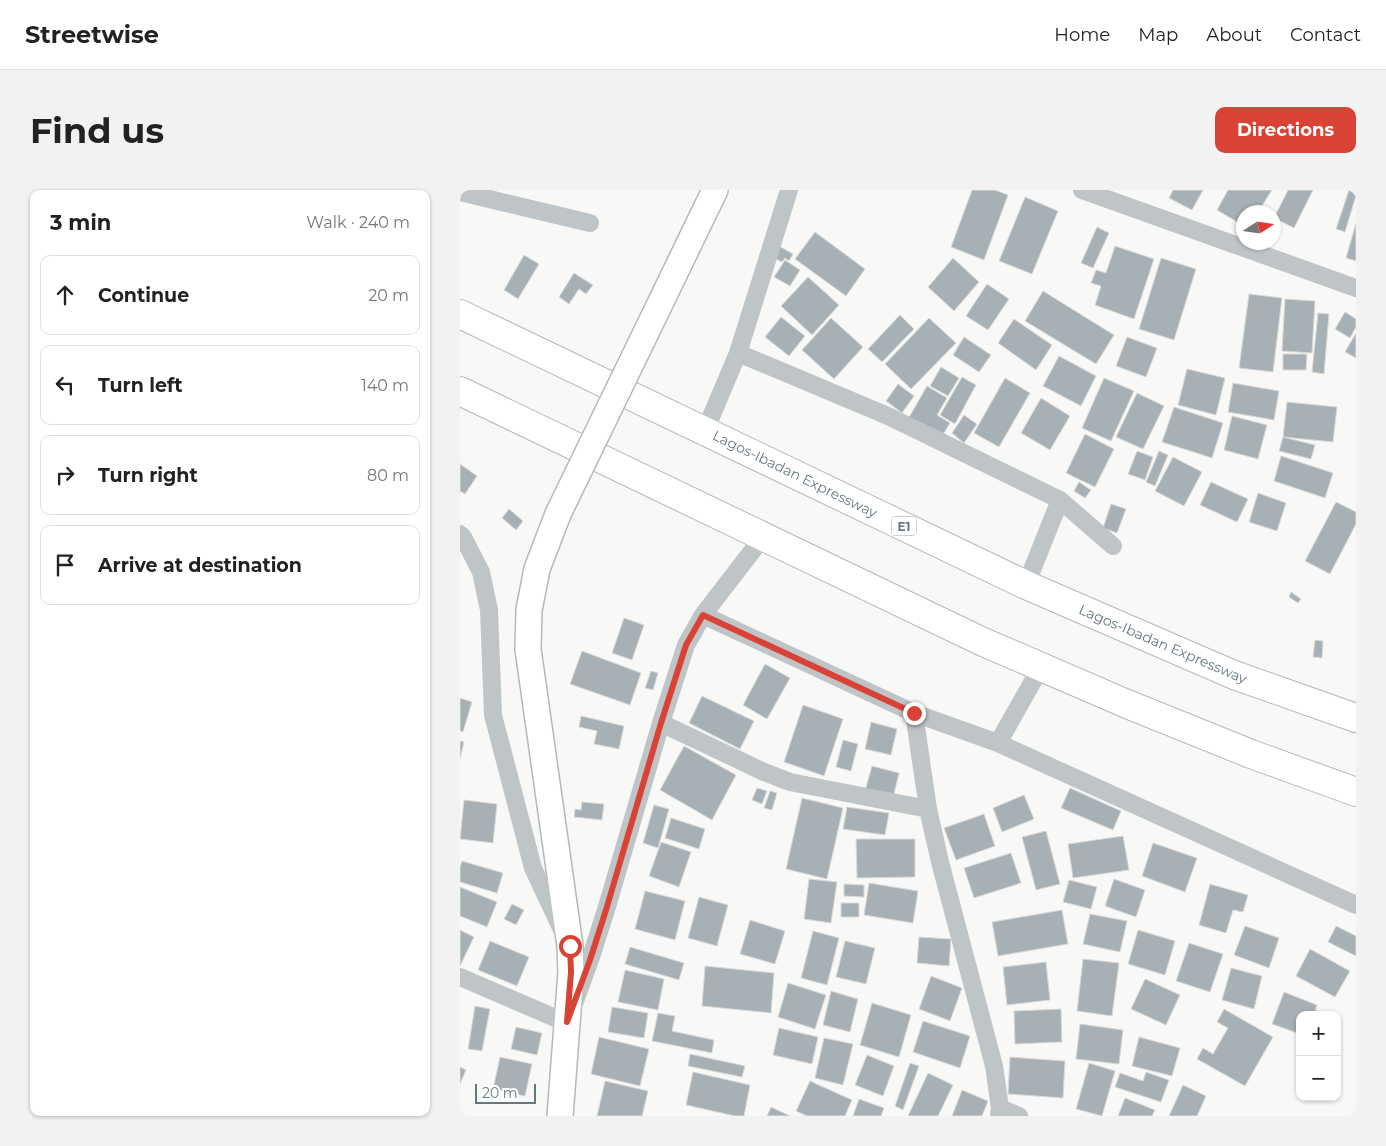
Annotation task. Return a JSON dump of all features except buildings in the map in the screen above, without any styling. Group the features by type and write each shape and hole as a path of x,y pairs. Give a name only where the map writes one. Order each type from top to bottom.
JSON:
{"highway":[{"name":"Lagos-Ibadan Expressway","path":"460,314 1026,585 1234,675 1356,718"},
{"path":"460,391 982,641 1127,704 1251,754 1356,792"}],"main road":[{"path":"560,1116 571,972 570,946 528,649 529,610 537,569 558,514 715,190"}],"street":[{"path":"705,431 738,353 789,190"},
{"path":"1082,190 1356,288"},
{"path":"460,192 590,223"},
{"path":"738,353 888,416 1060,500 1113,546"},
{"path":"1026,585 1060,500"},
{"path":"460,534 481,572 489,610 494,715 533,868 570,946"},
{"path":"460,977 567,1022 606,910 686,645 703,615 763,537"},
{"path":"703,615 914,713 998,743 1356,905"},
{"path":"998,743 1041,667"},
{"path":"914,713 928,808 940,862 994,1066 999,1112 1019,1116"},
{"path":"661,723 764,772 790,782 928,808"}],"route":[{"path":"570,946 571,972 567,1022 606,910 686,645 703,615 914,713"}]}
